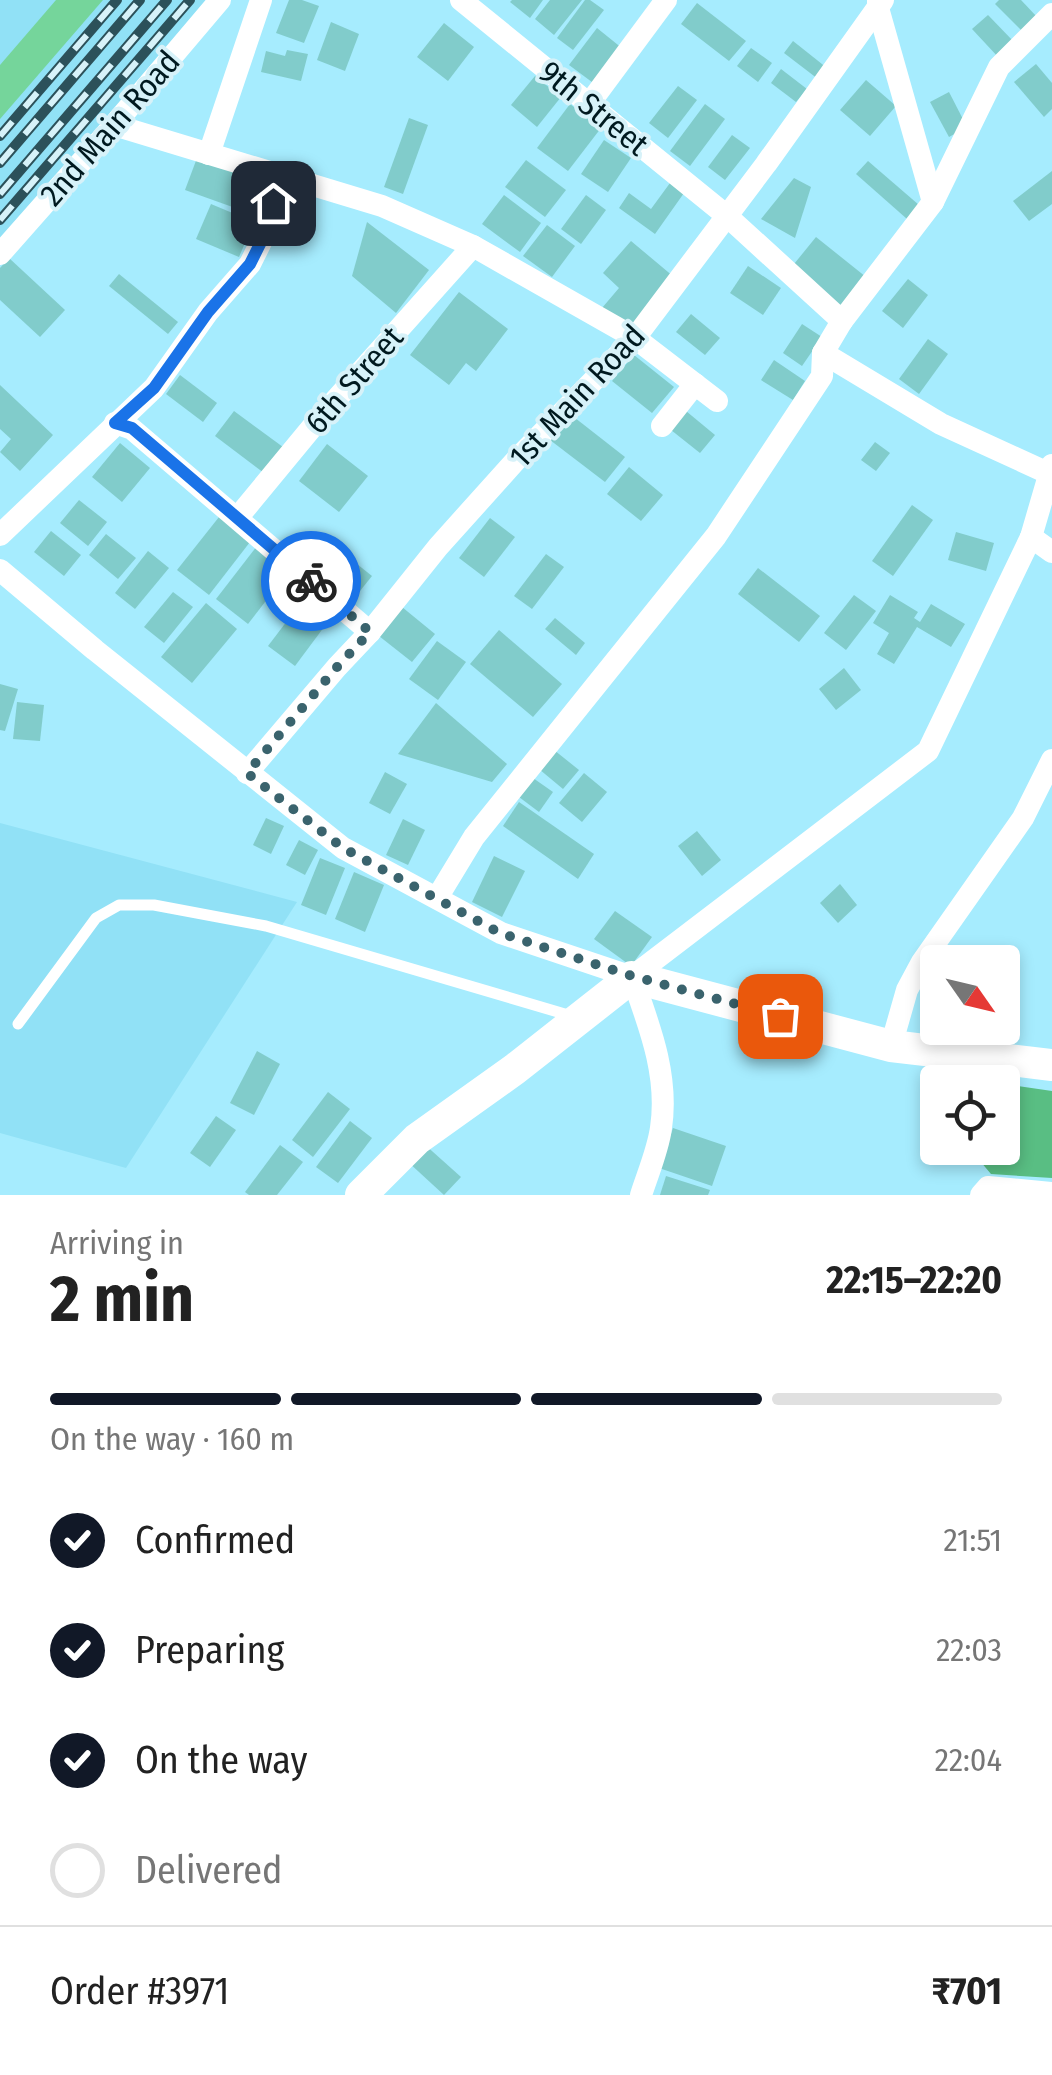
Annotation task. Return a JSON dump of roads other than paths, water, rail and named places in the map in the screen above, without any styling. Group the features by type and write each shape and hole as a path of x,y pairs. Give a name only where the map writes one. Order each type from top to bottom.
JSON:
{"street":[{"name":"2nd Main Road","path":"0,254 220,0"},
{"path":"209,154 261,0"},
{"name":"9th Street","path":"462,0 727,216 842,321"},
{"path":"589,104 666,0"},
{"path":"880,3 933,202"},
{"name":"1st Main Road","path":"247,773 516,459 635,338 880,3"},
{"path":"437,898 474,837 716,536 822,376 824,353 842,321 933,202 1000,67 1052,14"},
{"path":"114,125 382,206 473,246 635,338 717,401"},
{"path":"0,535 154,388 208,312 250,264 267,230 280,176"},
{"name":"6th Street","path":"238,517 323,414 473,246"},
{"path":"362,1195 417,1138 515,1069 928,750 1032,537 1050,469 941,424 824,353"},
{"path":"662,426 695,384"},
{"path":"115,423 132,428 370,632"},
{"path":"1032,537 1052,552"},
{"path":"1,574 343,848 500,933 632,976 891,1046 1052,1065"},
{"path":"891,1046 907,990 922,962 1023,818 1052,760"},
{"path":"632,976 656,1046 663,1088 661,1128 641,1195"},
{"path":"981,1195 988,1187 1052,1193"}],"lane":[{"path":"18,1024 96,918 119,904 154,905 266,926 579,1018"}],"railway":[{"path":"0,136 117,0"},
{"path":"0,163 140,0"},
{"path":"0,194 167,0"},
{"path":"0,220 190,0"}]}
